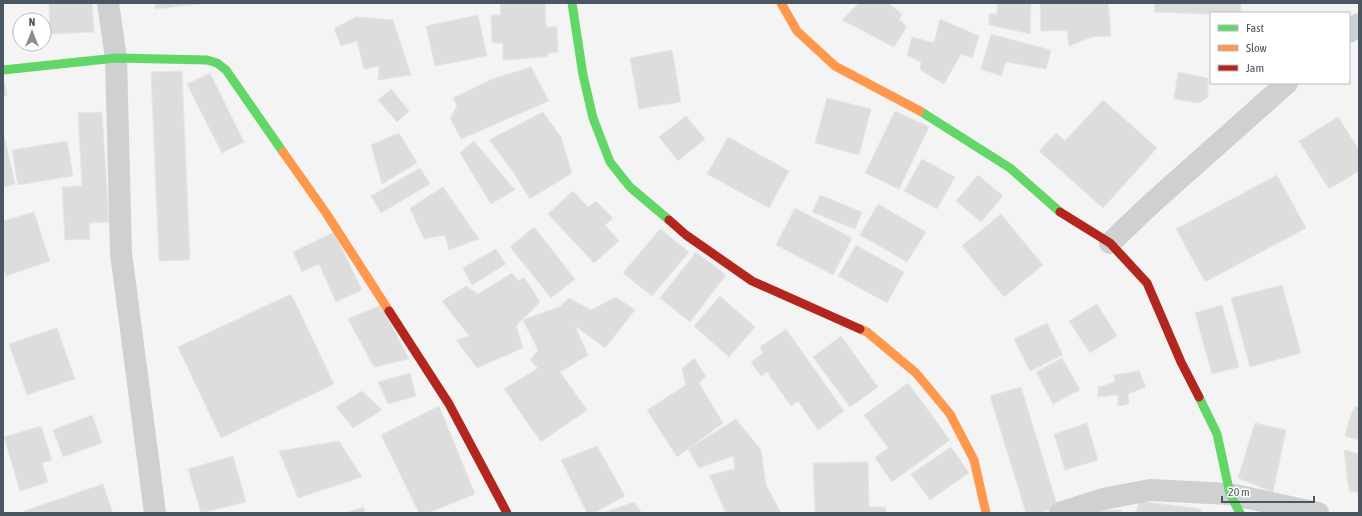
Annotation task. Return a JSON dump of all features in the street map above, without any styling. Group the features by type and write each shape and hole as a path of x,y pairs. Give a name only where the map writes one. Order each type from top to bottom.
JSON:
{"street":[{"path":"108,3 116,58 121,253 155,513"},
{"path":"572,3 583,76 593,118 610,162 630,187 686,234 752,281 868,332 916,373 950,414 974,460 986,513"},
{"path":"781,3 797,31 835,66 932,116 1010,168 1054,207 1110,243 1147,283 1181,362 1217,434 1235,504"},
{"path":"1350,31 1359,24"},
{"path":"3,70 116,58 207,60 217,63 226,70 326,213 449,404 507,513"},
{"path":"1110,243 1152,203 1286,84"},
{"path":"1060,513 1103,500 1150,490 1235,504 1318,513"}],"building":[{"path":"49,3 92,3 94,32 52,34 52,12 49,12"},
{"path":"155,3 208,3 155,9"},
{"path":"500,3 545,3 546,27 557,27 558,52 548,53 548,57 503,60 503,43 492,43 491,15 501,15"},
{"path":"859,3 888,3 902,14 899,20 907,26 894,47 842,20"},
{"path":"997,3 1031,3 1030,34 989,25 989,14 997,14"},
{"path":"1108,3 1111,36 1092,37 1069,46 1067,30 1041,31 1040,4"},
{"path":"1155,3 1241,3 1241,12 1210,12 1210,14 1154,12"},
{"path":"478,15 487,56 435,66 426,26"},
{"path":"355,17 393,20 411,75 378,80 379,66 364,69 357,41 341,46 334,29"},
{"path":"940,19 979,36 972,58 961,54 944,84 920,70 921,62 907,55 912,37 934,43"},
{"path":"991,34 1051,50 1046,69 1006,62 1001,76 981,69"},
{"path":"672,50 681,102 639,109 630,58"},
{"path":"531,67 549,101 461,139 450,118 457,106 453,98 492,79"},
{"path":"182,71 190,260 159,261 151,72"},
{"path":"1178,72 1208,78 1208,97 1199,103 1174,99"},
{"path":"210,73 244,142 222,153 187,84"},
{"path":"3,77 7,95 3,96"},
{"path":"391,89 409,111 397,122 378,100"},
{"path":"827,98 871,109 859,155 815,143"},
{"path":"1103,100 1157,148 1103,208 1039,151 1056,133 1065,141"},
{"path":"895,111 929,127 899,189 865,173"},
{"path":"102,112 109,222 89,223 90,239 65,240 62,187 82,186 78,113"},
{"path":"543,112 561,137 572,173 530,199 511,169 489,140"},
{"path":"686,116 705,139 678,161 659,137"},
{"path":"1338,117 1359,150 1359,171 1329,189 1299,141"},
{"path":"3,131 15,184 3,187"},
{"path":"399,133 417,163 382,184 371,145"},
{"path":"728,137 789,171 769,208 707,174"},
{"path":"67,141 73,176 18,185 12,150"},
{"path":"474,141 515,190 491,204 460,153"},
{"path":"922,159 955,177 937,209 904,191"},
{"path":"420,168 430,184 381,213 371,196"},
{"path":"978,175 1003,196 981,222 956,201"},
{"path":"1277,175 1306,228 1205,282 1176,229"},
{"path":"443,187 479,239 449,250 445,235 424,239 410,208"},
{"path":"573,191 588,207 596,201 613,218 605,225 619,241 594,263 548,214"},
{"path":"820,195 862,212 855,229 812,212"},
{"path":"878,204 926,232 907,262 860,235"},
{"path":"795,208 852,238 833,275 776,245"},
{"path":"34,212 50,261 6,276 3,267 3,221"},
{"path":"1001,214 1043,265 1004,297 962,246"},
{"path":"534,227 575,279 551,298 510,247"},
{"path":"660,229 689,252 652,296 623,273"},
{"path":"334,232 362,290 336,302 319,264 302,272 293,252"},
{"path":"856,245 904,272 887,303 838,276"},
{"path":"496,249 506,264 472,285 463,268"},
{"path":"696,252 726,275 690,322 660,298"},
{"path":"512,273 519,281 524,277 540,302 516,326 523,348 477,368 456,340 469,336 442,301 466,286 478,294"},
{"path":"1282,285 1301,353 1250,367 1231,298"},
{"path":"291,294 334,384 221,438 178,347"},
{"path":"720,296 755,327 729,357 694,326"},
{"path":"616,297 635,310 605,348 575,326 588,355 560,372 587,410 541,442 504,389 538,368 530,360 538,350 523,320 559,307 569,298 591,310"},
{"path":"1097,304 1117,336 1090,353 1069,321"},
{"path":"381,305 409,359 374,367 348,319"},
{"path":"1222,305 1239,367 1212,374 1195,313"},
{"path":"1047,323 1063,355 1030,371 1014,339"},
{"path":"57,328 75,379 27,395 9,344"},
{"path":"786,329 844,411 818,430 798,401 791,406 767,372 761,376 751,362 763,353 760,347"},
{"path":"841,336 878,387 850,407 813,357"},
{"path":"694,358 706,376 699,383 723,423 677,457 647,410 686,385 682,369"},
{"path":"1062,358 1080,390 1053,404 1036,372"},
{"path":"1139,371 1146,387 1128,394 1129,404 1118,406 1118,395 1098,397 1098,387 1115,382 1114,375"},
{"path":"410,373 416,396 388,404 378,382"},
{"path":"908,383 950,440 892,482 875,458 888,448 864,415"},
{"path":"1021,387 1058,508 1040,513 1026,513 990,396"},
{"path":"362,391 382,410 353,428 336,407"},
{"path":"439,406 475,494 428,513 419,513 381,435"},
{"path":"1356,406 1359,407 1359,440 1345,436 1351,414"},
{"path":"92,415 102,443 63,457 53,430"},
{"path":"736,419 761,450 766,485 781,513 726,513 709,475 735,469 733,456 699,468 688,449"},
{"path":"1087,423 1098,460 1065,470 1054,434"},
{"path":"1255,423 1286,430 1273,492 1238,478"},
{"path":"41,426 52,460 42,463 48,482 20,491 4,437"},
{"path":"339,441 362,477 298,498 279,451"},
{"path":"597,446 625,496 594,513 587,513 561,460"},
{"path":"951,447 969,473 930,500 911,474"},
{"path":"1344,450 1359,454 1359,493 1349,491"},
{"path":"233,456 246,502 201,513 188,469"},
{"path":"868,462 869,507 886,507 886,513 815,513 813,463"},
{"path":"103,484 113,513 25,513 24,511"},
{"path":"1139,501 1201,509 1200,513 1136,513"},
{"path":"634,502 642,513 602,513"},
{"path":"364,507 365,513 345,513"},
{"path":"1082,510 1121,510 1121,513 1082,513"}],"traffic: fast":[{"path":"572,3 583,75 593,118 610,162 630,187 669,220"},
{"path":"3,70 116,58 207,60 217,63 226,70 283,152"},
{"path":"920,111 1010,168 1060,212"},
{"path":"1199,397 1217,434 1230,494 1240,513"}],"traffic: slow":[{"path":"781,3 797,31 835,66 920,111"},
{"path":"283,152 326,213 389,311"},
{"path":"860,329 867,332 916,373 950,414 974,460 986,513"}],"traffic: jam":[{"path":"1060,212 1110,243 1147,283 1181,362 1199,397"},
{"path":"669,220 686,235 752,281 860,329"},
{"path":"389,311 449,404 507,513"}]}
